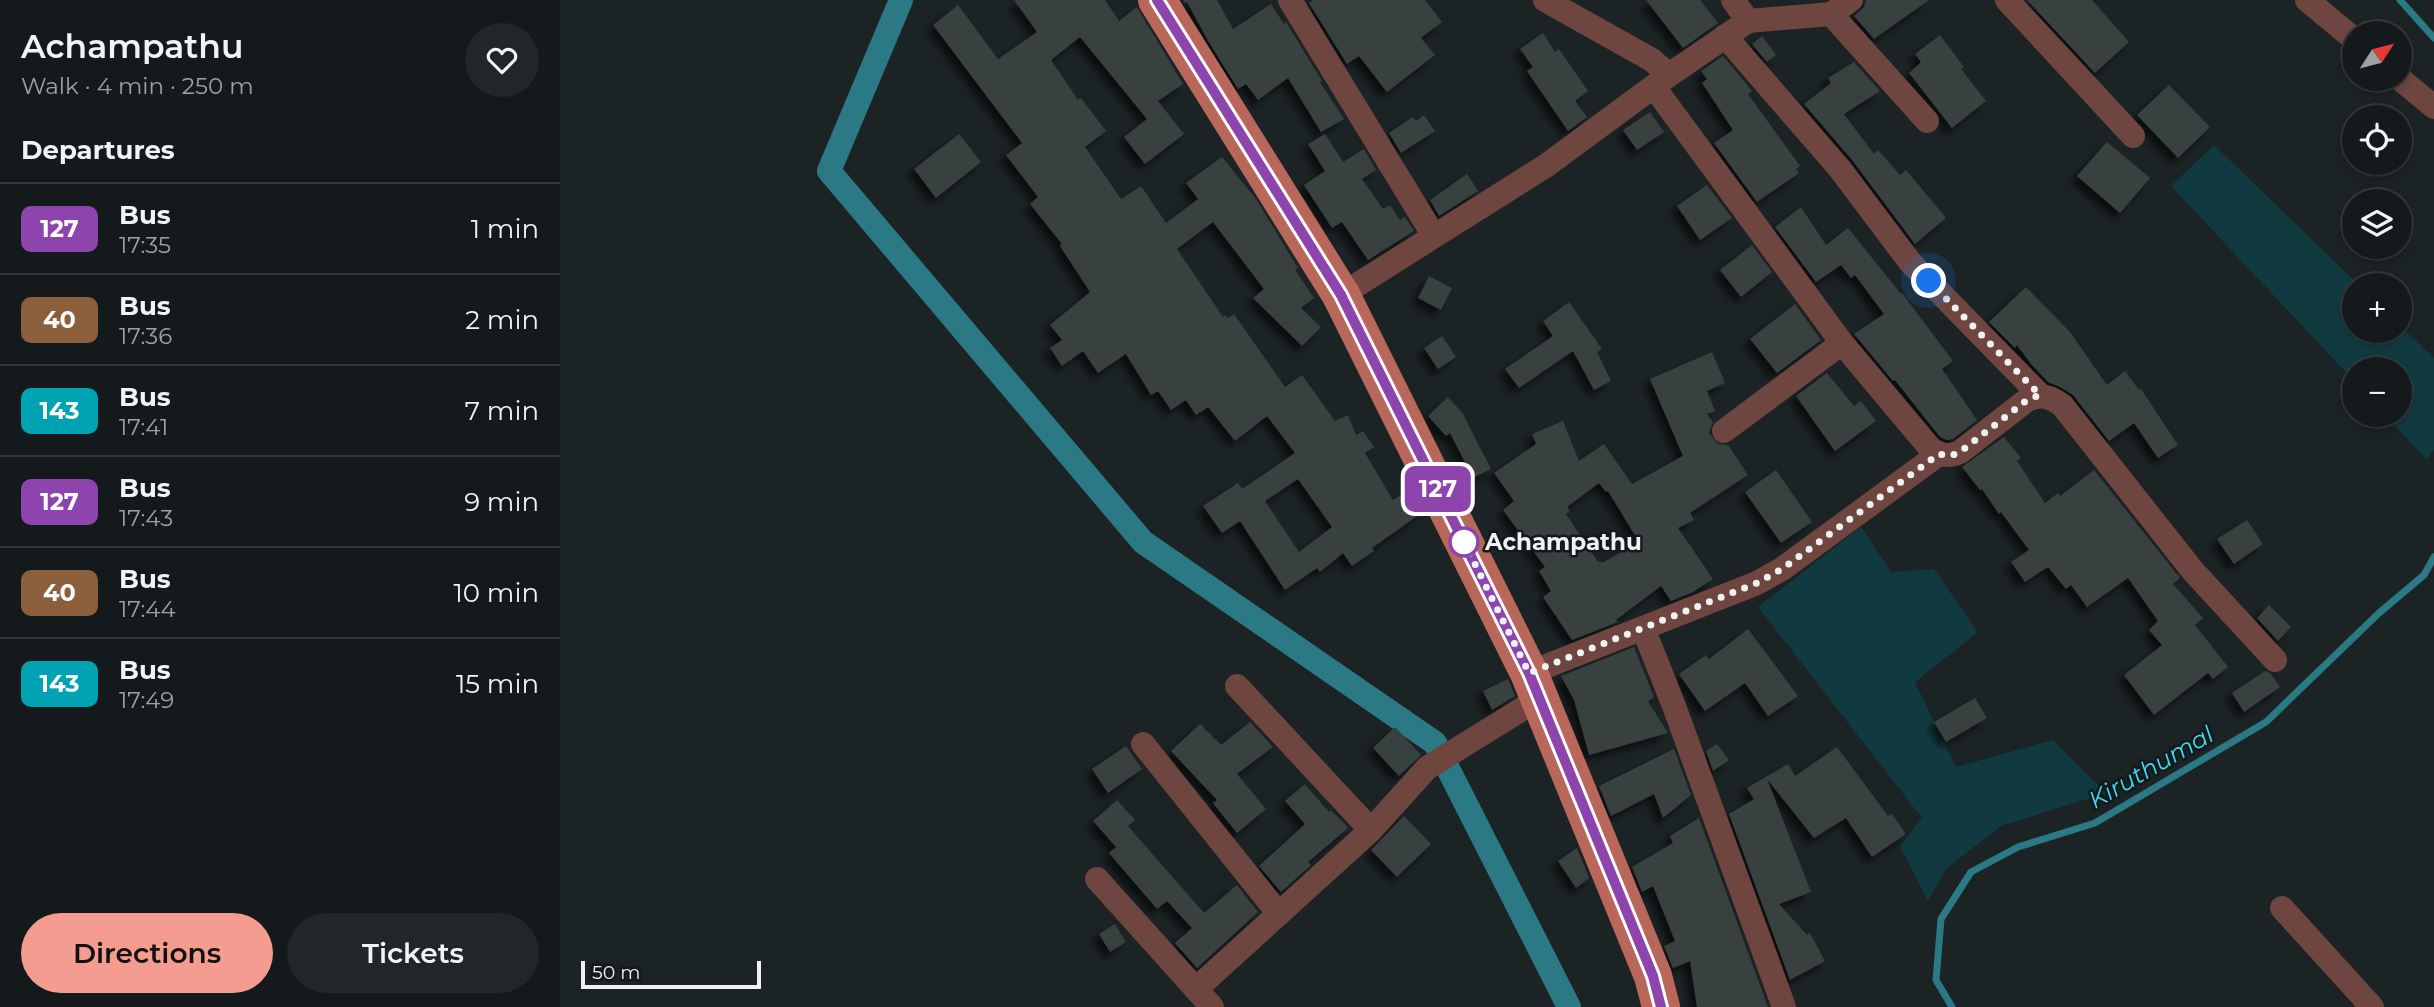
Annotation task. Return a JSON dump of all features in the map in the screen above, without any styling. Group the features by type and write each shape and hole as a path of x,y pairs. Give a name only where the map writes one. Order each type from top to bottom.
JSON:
{"main road":[{"path":"1157,0 1341,295 1534,686 1653,976 1661,1007"}],"street":[{"path":"1290,0 1434,236"},
{"path":"1545,0 1652,60 1661,81 1842,343 1930,448 1939,454 1950,456 1960,452 2027,400 2040,395 2052,397 2062,405 2193,571 2275,660"},
{"path":"1733,0 1748,21"},
{"path":"2007,0 2133,136"},
{"path":"2307,0 2342,29"},
{"path":"1341,295 1547,165 1748,21 1841,7 1927,121"},
{"path":"1725,36 1840,169 1910,262 2040,395"},
{"path":"2412,89 2434,107"},
{"path":"1724,430 1842,343"},
{"path":"1097,879 1204,998 1279,914 1371,830 1427,768 1478,735 1534,686 1643,628 1757,583 1782,569 1939,454"},
{"path":"1643,628 1784,1007"},
{"path":"1237,686 1371,830"},
{"path":"1143,744 1279,914"},
{"path":"2282,908 2372,1007"}],"shaded area":[{"path":"2214,145 2347,273 2342,273 2342,343 2412,343 2412,337 2434,358 2434,449 2427,460 2396,427 2412,427 2412,357 2342,357 2342,368 2171,186"},
{"path":"1861,527 1891,572 1934,569 1978,632 1915,682 1956,767 2053,740 2106,793 2001,826 1946,869 1928,901 1900,846 1922,818 1758,607"}],"building":[{"path":"1014,0 1105,0 1119,21 1137,7 1183,84 1158,101 1184,134 1145,164 1124,137 1147,119 1080,37 1051,60 1078,100 1081,98 1106,131 1085,147 1121,199 1141,186 1166,223 1198,199 1186,183 1222,157 1256,199 1298,268 1295,270 1314,298 1301,308 1321,327 1302,346 1253,298 1264,289 1213,222 1177,249 1223,317 1225,315 1228,318 1234,314 1285,387 1302,375 1335,421 1348,415 1356,435 1363,431 1374,447 1365,453 1393,500 1408,490 1423,512 1372,548 1374,551 1352,566 1343,553 1320,572 1317,568 1285,590 1240,521 1222,533 1203,506 1238,483 1242,489 1295,453 1267,416 1235,441 1208,407 1196,415 1186,400 1171,410 1158,391 1151,395 1126,354 1098,373 1083,351 1062,366 1050,348 1062,340 1050,325 1090,292 1060,246 1062,244 1030,204 1038,197 1006,155 1022,143 933,25 958,5 998,59 1037,32","holes":["1298,479 1332,527 1299,552 1265,501"]},
{"path":"1183,0 1217,0 1233,29 1271,4 1284,24 1286,22 1344,119 1321,132 1288,78 1258,100 1246,84 1238,89 1187,2"},
{"path":"1313,0 1425,0 1442,22 1421,38 1435,55 1387,92 1359,56 1347,64 1309,3"},
{"path":"1646,0 1700,0 1718,23 1683,48"},
{"path":"1866,0 1929,0 1874,39 1854,16 1864,7"},
{"path":"2027,0 2092,0 2129,42 2095,73"},
{"path":"1543,33 1555,52 1559,49 1588,91 1575,101 1587,117 1568,131 1527,71 1533,67 1520,49"},
{"path":"1940,35 1964,67 1961,69 1986,101 1952,128 1909,73 1921,62 1915,54"},
{"path":"1762,36 1776,55 1767,62 1752,44"},
{"path":"1723,56 1752,91 1748,94 1800,166 1796,169 1799,173 1757,202 1714,143 1733,130 1702,83 1707,79 1701,71"},
{"path":"1854,62 1880,91 1844,114 1874,154 1878,150 1900,175 1906,170 1946,218 1915,244 1852,160 1804,104 1831,83 1828,78"},
{"path":"2169,85 2210,127 2178,158 2137,115"},
{"path":"1650,112 1664,132 1637,150 1623,130"},
{"path":"1424,115 1435,131 1401,153 1389,133 1413,117 1416,121"},
{"path":"959,134 981,162 936,198 914,169"},
{"path":"1325,134 1343,162 1364,149 1376,170 1362,179 1383,209 1390,205 1400,220 1405,217 1414,231 1368,260 1342,222 1332,228 1304,185 1325,171 1308,144"},
{"path":"2107,142 2150,178 2120,213 2077,176"},
{"path":"1467,174 1478,191 1439,216 1430,200"},
{"path":"1707,185 1732,218 1700,240 1677,206"},
{"path":"1801,207 1826,245 1848,228 1902,293 1953,361 1942,369 1977,420 1953,439 1940,437 1854,334 1884,314 1855,275 1851,278 1841,265 1816,282 1775,227"},
{"path":"1752,245 1772,272 1741,297 1720,270"},
{"path":"1429,276 1452,288 1441,310 1418,298"},
{"path":"2026,287 2070,332 2107,385 2125,371 2139,390 2141,389 2178,445 2158,458 2134,423 2109,441 2073,395 2048,382 2017,345 2015,348 1989,322"},
{"path":"1569,302 1602,349 1597,352 1611,381 1594,390 1573,351 1519,388 1505,369 1553,336 1543,321"},
{"path":"1795,304 1821,340 1777,373 1750,339"},
{"path":"1442,336 1456,357 1438,369 1424,348"},
{"path":"1712,352 1725,383 1707,391 1715,411 1707,414 1713,422 1709,433 1718,444 1728,445 1748,475 1690,513 1694,520 1678,528 1713,579 1693,592 1671,601 1661,586 1616,620 1618,622 1572,640 1543,597 1551,591 1539,571 1545,567 1503,510 1514,501 1494,473 1536,444 1532,434 1563,421 1579,461 1604,444 1632,484 1683,456 1650,379","holes":["1599,483 1608,491 1639,542 1602,563 1598,562 1566,514 1570,511 1567,507"]},
{"path":"1827,373 1854,406 1861,401 1876,421 1835,451 1796,396"},
{"path":"1448,397 1463,414 1491,469 1473,478 1450,433 1446,436 1428,416"},
{"path":"2004,437 2021,458 2017,461 2045,503 2058,493 2060,496 2094,470 2180,578 2173,584 2203,618 2195,625 2228,667 2213,679 2208,673 2154,715 2124,675 2162,645 2149,630 2158,621 2128,578 2087,607 2071,585 2066,589 2048,567 2025,582 2011,562 2029,550 1962,467"},
{"path":"1776,470 1812,522 1781,543 1745,492"},
{"path":"2247,520 2263,544 2234,564 2217,539"},
{"path":"2269,605 2291,627 2278,641 2257,618"},
{"path":"1748,629 1798,696 1768,716 1745,683 1705,711 1679,674 1706,655 1709,659"},
{"path":"1634,647 1654,697 1648,701 1668,733 1589,755 1574,700 1561,676"},
{"path":"2265,671 2271,674 2280,687 2244,712 2232,693"},
{"path":"1508,679 1515,696 1492,710 1483,691"},
{"path":"1975,698 1987,718 1946,742 1934,722"},
{"path":"1250,722 1273,747 1237,774 1266,809 1237,833 1213,803 1217,800 1171,751 1200,724 1221,745"},
{"path":"1395,727 1421,755 1399,776 1373,748"},
{"path":"1717,744 1729,760 1713,771 1706,751"},
{"path":"1126,746 1142,769 1108,793 1092,769"},
{"path":"1837,747 1888,816 1892,814 1906,834 1872,857 1846,818 1814,838 1767,779 1811,892 1779,904 1807,935 1810,933 1825,961 1790,980 1729,814 1754,799 1747,788 1788,764 1795,776"},
{"path":"1674,749 1691,795 1663,818 1654,794 1611,816 1599,786"},
{"path":"1305,784 1329,812 1331,810 1348,828 1308,862 1311,865 1281,892 1259,866 1305,824 1285,801"},
{"path":"1117,800 1135,820 1128,826 1204,913 1237,885 1258,912 1197,968 1175,943 1192,928 1167,901 1157,909 1109,853 1116,847 1093,821"},
{"path":"1404,816 1431,844 1397,877 1371,850"},
{"path":"1699,818 1768,1007 1697,1007 1690,961 1673,968 1664,946 1675,941 1653,886 1642,892 1632,867 1673,843 1670,836"},
{"path":"1577,848 1589,878 1576,888 1558,861"},
{"path":"1115,924 1126,942 1110,952 1099,934"}],"waterway":[{"path":"901,0 829,171 1143,542 1435,743 1569,1007"},
{"name":"Kiruthumal","path":"2400,0 2434,38"},
{"name":"Kiruthumal","path":"1952,1007 1936,980 1941,919 1971,872 2018,847 2095,823 2266,722 2379,613 2424,575 2434,557"}],"bus line":[{"name":"127","path":"1157,0 1341,295 1529,673 1653,976 1661,1007"}],"place":[{"name":"Achampathu","path":"1464,542"}],"route":[{"path":"1464,542 1529,673 1757,583 1782,569 1939,454 1950,456 1960,452 2027,400 2040,395 1929,281"}]}
